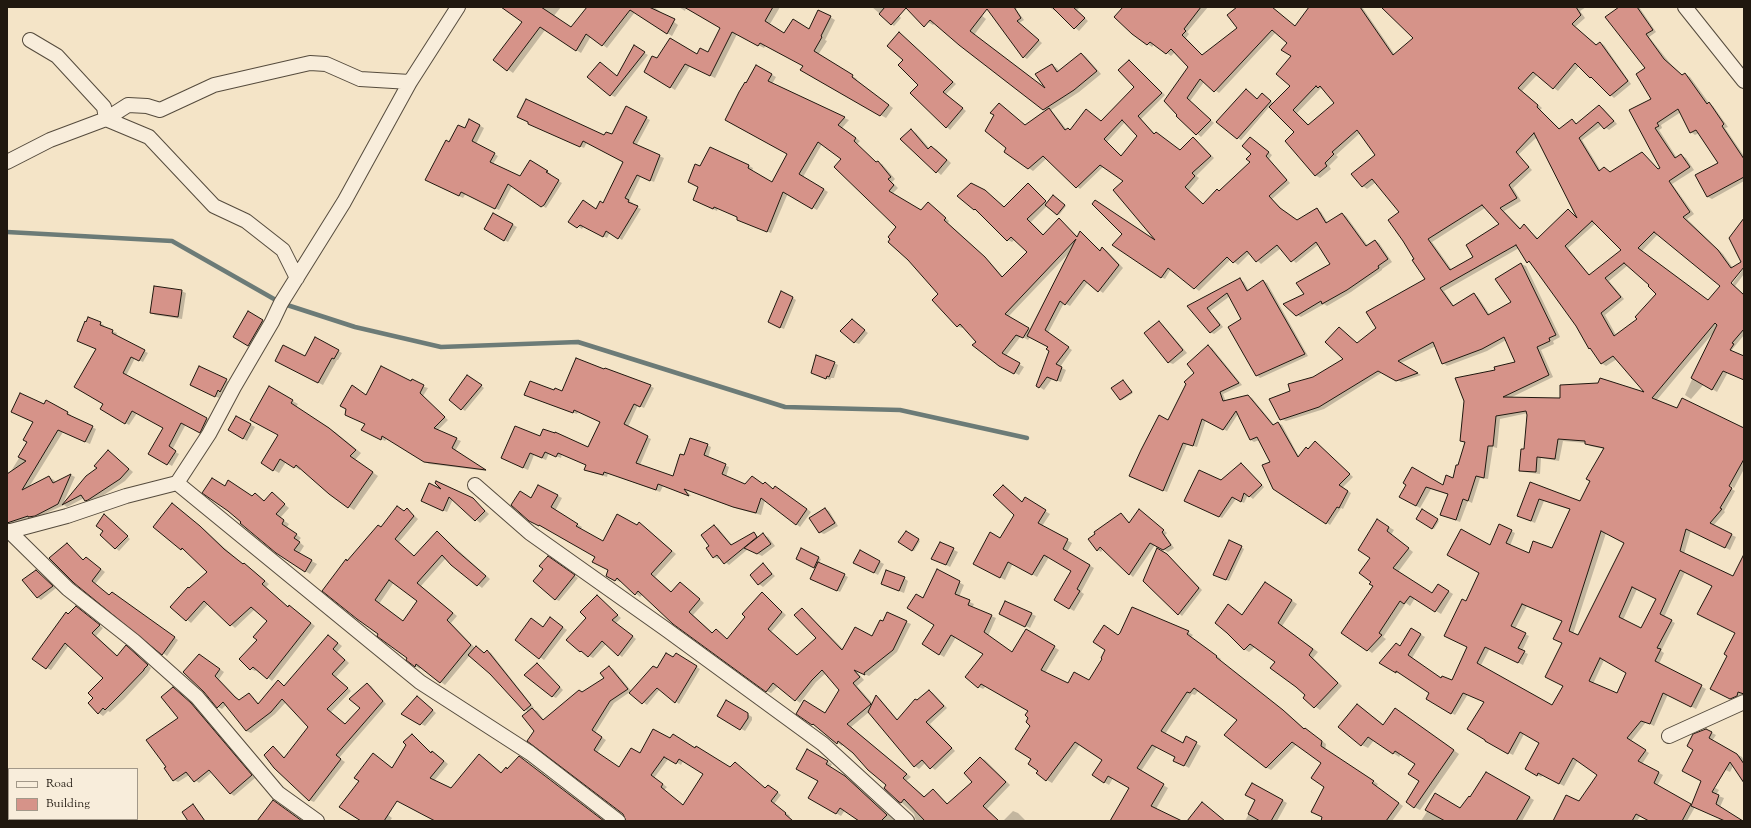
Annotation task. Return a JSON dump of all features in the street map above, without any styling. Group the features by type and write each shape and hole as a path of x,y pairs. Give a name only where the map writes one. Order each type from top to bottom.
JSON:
{"street":[{"path":"8,532 68,516 126,496 177,483 209,434 234,387 272,322 281,303 344,202 410,82 458,7"},
{"path":"1685,7 1744,80"},
{"path":"30,40 57,56 104,107 106,118"},
{"path":"7,162 50,140 106,118 128,105 147,106 160,110 214,85 310,63 326,64 360,79 410,82"},
{"path":"106,118 150,137 214,206 246,220 283,250 298,278"},
{"path":"177,483 420,682 530,753 618,821"},
{"path":"474,485 530,533 667,630 823,744 907,821"},
{"path":"8,532 68,589 134,641 197,697 278,793 316,821"},
{"path":"1668,736 1744,702"}],"building":[{"path":"501,7 541,7 571,27 587,7 649,7 675,19 667,34 630,10 602,46 586,34 576,51 540,27 507,71 493,60 522,22"},
{"path":"684,7 773,7 765,21 784,33 793,19 809,29 818,10 831,16 814,51 853,75 852,77 889,105 880,116 800,70 803,66 760,43 758,46 732,32 710,76 685,64 670,88 644,72 652,56 657,58 670,38 697,54 700,48 708,52 720,28"},
{"path":"885,7 1014,7 1021,18 1017,21 1039,40 1023,58 987,9 970,31 1045,88 1035,74 1052,64 1057,72 1081,53 1097,71 1074,90 1043,110 959,45 930,20 924,27 906,8 891,25 879,14"},
{"path":"1052,7 1073,7 1085,18 1074,29"},
{"path":"1123,7 1201,7 1184,29 1186,31 1182,35 1202,55 1237,28 1227,15 1237,7 1272,7 1295,26 1309,7 1360,7 1393,55 1413,38 1381,7 1576,7 1581,15 1572,24 1596,45 1600,42 1628,81 1610,96 1575,63 1553,89 1533,72 1518,88 1538,105 1537,107 1559,129 1572,119 1576,124 1599,105 1614,121 1604,129 1598,122 1579,138 1599,171 1604,167 1610,172 1642,152 1658,169 1660,168 1629,110 1651,99 1636,74 1645,68 1605,17 1619,7 1637,7 1653,30 1646,34 1664,59 1682,75 1685,73 1707,104 1709,102 1724,124 1722,126 1744,159 1744,177 1707,197 1695,175 1718,163 1696,130 1690,133 1678,109 1657,123 1659,126 1655,128 1675,158 1681,154 1690,167 1669,181 1690,212 1683,217 1718,250 1731,268 1741,262 1729,238 1744,218 1744,267 1731,283 1744,295 1744,329 1732,343 1734,344 1730,350 1744,356 1744,380 1723,371 1712,390 1691,378 1717,325 1715,323 1652,398 1677,408 1682,398 1744,428 1744,459 1729,486 1732,488 1720,508 1722,509 1710,523 1732,534 1725,548 1686,529 1680,551 1733,576 1744,554 1744,694 1738,692 1737,696 1730,699 1710,689 1727,656 1724,654 1735,633 1697,614 1712,586 1680,570 1660,614 1672,620 1657,648 1661,649 1655,661 1702,685 1691,707 1663,693 1650,724 1641,721 1627,738 1646,750 1638,761 1659,772 1654,783 1691,804 1682,821 1649,821 1636,814 1632,821 1553,821 1566,795 1579,801 1597,775 1573,758 1559,784 1538,773 1537,776 1525,769 1539,743 1520,732 1508,754 1467,729 1484,702 1463,693 1451,714 1426,699 1429,693 1396,671 1396,673 1379,663 1396,643 1400,646 1411,628 1421,634 1408,655 1441,678 1442,676 1452,680 1467,647 1444,636 1462,599 1466,601 1479,573 1447,555 1461,529 1490,545 1499,524 1512,530 1506,543 1529,553 1533,541 1552,548 1570,509 1539,499 1531,521 1517,516 1530,482 1580,501 1590,481 1586,479 1604,448 1585,444 1585,441 1558,439 1555,459 1537,457 1536,472 1519,471 1521,449 1524,449 1527,415 1526,411 1496,416 1493,446 1488,446 1484,478 1476,476 1468,501 1463,499 1456,520 1440,515 1448,494 1426,487 1416,506 1399,497 1406,485 1403,483 1412,467 1443,485 1446,475 1453,478 1456,465 1458,465 1465,442 1460,441 1464,401 1455,378 1495,370 1494,367 1515,362 1504,337 1482,349 1442,364 1433,342 1398,361 1418,373 1396,381 1378,371 1319,407 1280,420 1269,399 1290,391 1288,384 1313,377 1343,359 1325,342 1339,327 1357,343 1376,328 1366,312 1425,279 1412,260 1414,259 1403,241 1388,220 1399,212 1372,179 1362,187 1351,174 1375,155 1357,130 1332,152 1334,154 1325,163 1327,166 1315,176 1285,141 1294,132 1269,107 1290,86 1276,74 1291,56 1281,50 1287,43 1272,30 1214,92 1200,79 1187,98 1211,120 1196,135 1176,116 1177,115 1164,101 1188,67 1171,49 1166,54 1150,42 1147,45 1132,34 1114,17","holes":["1316,86 1318,88 1320,86 1334,103 1308,125 1293,110","1534,133 1577,218 1568,209 1537,239 1524,224 1520,229 1500,208 1517,198 1509,185 1529,167 1516,152","1482,205 1499,224 1466,245 1473,257 1450,270 1428,239","1592,221 1621,250 1589,275 1565,246","1654,232 1720,286 1708,300 1638,248","1516,245 1527,263 1529,261 1576,326 1589,349 1590,348 1601,364 1613,356 1644,392 1600,378 1598,383 1560,385 1560,398 1503,397 1549,375 1537,347 1550,341 1549,338 1556,335 1521,263 1495,279 1511,302 1488,315 1474,293 1453,306 1440,288","1624,263 1649,285 1648,286 1656,294 1635,317 1637,319 1614,336 1601,313 1621,297 1605,278","1601,531 1624,543 1578,635 1569,631","1632,587 1656,599 1641,628 1619,617","1522,604 1562,621 1553,639 1562,643 1545,677 1563,686 1552,705 1477,663 1485,647 1518,663 1525,651 1518,648 1526,633 1511,626","1600,658 1626,673 1617,693 1589,681"]},
{"path":"899,32 953,82 943,92 963,108 946,128 910,93 918,85 898,65 903,60 887,46"},
{"path":"634,45 645,52 610,96 587,77 600,62 617,76"},
{"path":"1129,60 1162,93 1138,116 1154,134 1156,132 1180,150 1193,137 1211,156 1192,173 1195,176 1185,187 1203,204 1217,189 1219,191 1250,162 1246,159 1251,154 1242,146 1250,137 1269,152 1266,156 1287,180 1269,196 1280,208 1297,220 1317,208 1326,223 1342,213 1366,246 1375,240 1388,259 1378,266 1379,268 1347,290 1322,304 1321,301 1296,316 1283,304 1304,294 1296,283 1330,264 1316,242 1291,262 1277,245 1256,262 1247,251 1233,263 1227,257 1194,289 1168,268 1161,278 1112,245 1122,234 1092,204 1095,200 1155,240 1113,190 1123,181 1100,165 1076,188 1043,156 1028,169 1004,152 1006,148 985,131 994,115 990,113 999,103 1025,125 1049,108 1065,130 1068,128 1070,130 1086,109 1101,121 1134,87 1118,70","holes":["1122,120 1137,136 1121,156 1104,139"]},
{"path":"756,65 772,74 768,81 845,117 838,125 856,138 854,141 876,162 878,161 891,177 888,179 894,185 889,191 921,210 928,202 946,218 944,220 985,257 1002,277 1027,252 1011,237 1007,241 975,209 974,210 957,196 971,183 985,190 1004,207 1028,183 1046,201 1027,219 1043,235 1059,218 1077,237 1080,231 1100,251 1102,247 1119,265 1098,292 1084,280 1065,305 1060,301 1045,330 1069,347 1056,364 1062,367 1057,381 1047,377 1039,388 1036,386 1049,351 1046,349 1048,347 1027,336 1076,239 1005,314 1029,328 1023,338 1016,335 1002,353 1020,363 1014,374 999,366 972,345 976,342 960,324 957,327 932,300 938,294 908,260 888,242 890,239 888,237 896,227 834,167 841,159 818,142 799,174 824,189 812,209 783,192 767,232 737,220 737,217 714,207 713,209 693,200 698,187 688,182 695,164 700,166 710,147 749,165 748,168 772,182 787,154 725,120 739,92"},
{"path":"1246,89 1257,99 1262,93 1271,101 1237,139 1216,122"},
{"path":"526,99 604,135 606,132 612,134 626,106 647,117 633,143 660,155 650,181 637,175 625,198 629,200 628,202 638,206 618,239 606,231 603,237 580,225 577,228 568,222 583,200 596,209 600,201 603,203 623,162 583,141 580,147 528,124 528,122 517,117"},
{"path":"469,119 480,125 472,141 495,153 490,162 520,176 530,160 559,180 544,205 541,207 508,184 495,209 461,192 459,196 425,180 446,140 449,142 458,125 465,128"},
{"path":"911,129 928,149 931,146 947,160 936,173 900,139"},
{"path":"1053,195 1065,205 1057,215 1045,205"},
{"path":"493,213 513,224 504,241 484,229"},
{"path":"1240,278 1247,291 1263,280 1305,354 1256,376 1228,327 1241,319 1227,293 1207,308 1220,325 1210,333 1187,306"},
{"path":"154,286 182,290 178,317 150,313"},
{"path":"781,291 793,297 780,328 768,322"},
{"path":"248,311 263,320 248,346 233,337"},
{"path":"88,317 101,322 100,325 113,330 112,333 145,350 139,361 131,357 123,373 207,418 200,433 181,423 169,446 176,451 167,465 148,454 163,428 132,411 125,424 100,409 103,404 74,387 96,349 77,341"},
{"path":"852,319 865,330 854,343 840,331"},
{"path":"1159,321 1183,350 1168,363 1144,333"},
{"path":"315,337 339,350 334,359 332,358 318,383 275,361 283,345 305,356"},
{"path":"1208,345 1239,383 1220,392 1223,401 1248,395 1273,425 1278,422 1298,457 1306,447 1308,449 1315,441 1350,474 1339,485 1348,491 1339,508 1337,507 1326,524 1273,489 1262,465 1270,462 1257,437 1250,440 1236,411 1223,430 1202,419 1193,446 1183,443 1163,491 1129,476 1159,415 1168,420 1186,384 1184,382 1194,373 1187,364"},
{"path":"816,355 835,362 829,377 827,376 826,379 811,373"},
{"path":"576,358 651,385 640,407 634,404 624,424 648,436 636,463 673,476 680,454 684,455 690,438 708,444 704,455 726,464 722,474 745,484 752,476 763,484 765,482 773,489 775,486 807,509 796,525 761,498 756,513 733,507 684,489 689,496 658,484 656,490 604,472 603,475 584,470 586,465 558,453 556,457 545,452 542,458 530,453 523,468 501,458 515,426 540,436 543,429 555,432 588,447 600,422 574,410 573,413 524,395 530,381 554,390 555,388 562,391"},
{"path":"199,366 227,379 220,392 218,390 215,397 190,385"},
{"path":"381,366 411,381 412,379 424,385 420,393 445,417 434,428 457,438 452,448 486,470 424,462 382,436 381,440 361,430 365,424 345,415 346,409 340,406 352,385 366,395"},
{"path":"467,375 482,385 461,410 449,400"},
{"path":"1123,380 1132,392 1120,400 1111,388"},
{"path":"269,386 293,400 291,403 329,428 356,450 350,456 373,472 348,508 329,494 296,465 294,468 280,459 273,471 261,463 278,435 250,420"},
{"path":"20,393 44,404 46,400 68,412 67,414 93,426 85,442 58,430 22,490 49,476 53,483 71,474 58,504 35,516 28,516 7,523 7,474 26,461 18,457 27,442 23,440 33,422 11,412"},
{"path":"236,416 251,424 243,439 228,430"},
{"path":"108,450 129,469 120,479 88,500 85,501 81,495 62,505 86,476 97,468 94,466"},
{"path":"1241,463 1262,485 1249,497 1244,493 1241,502 1232,497 1219,517 1184,501 1199,470 1221,480"},
{"path":"212,478 225,486 228,480 252,496 255,493 264,501 272,492 285,504 276,514 284,520 282,524 297,534 294,538 300,542 294,550 312,560 305,572 276,553 228,511 202,493"},
{"path":"436,481 473,498 485,511 475,521 449,497 443,511 421,501 429,483 441,489 435,483"},
{"path":"538,485 558,495 551,507 578,524 576,526 603,541 617,514 637,525 639,522 672,551 651,574 671,592 680,582 700,599 689,612 712,633 716,629 727,639 745,617 742,614 762,592 782,612 768,629 797,655 816,638 794,615 802,608 842,650 855,627 872,636 880,620 883,621 887,612 907,621 893,650 864,673 865,675 854,670 860,677 853,683 871,704 847,724 907,774 903,778 924,797 933,789 947,804 972,782 964,773 980,757 1006,782 983,806 999,821 925,821 904,799 901,803 899,802 884,788 886,785 868,770 853,753 838,741 837,744 813,724 812,725 796,714 804,700 825,713 839,690 822,670 795,701 773,683 766,692 673,624 638,591 635,595 617,578 615,581 606,576 608,570 592,562 595,557 539,525 529,521 511,505 520,491 531,498"},
{"path":"1003,485 1022,502 1025,497 1046,510 1038,523 1068,539 1063,549 1090,565 1077,589 1080,591 1069,609 1054,600 1071,571 1044,555 1032,575 1008,562 1000,578 973,564 990,532 1000,538 1014,515 993,495"},
{"path":"172,503 200,526 224,549 243,564 244,563 265,581 262,584 288,607 289,605 311,623 267,679 253,667 250,670 239,659 257,640 253,637 267,621 251,607 230,626 204,601 186,621 170,607 188,587 189,588 207,572 182,548 181,550 153,527"},
{"path":"397,506 404,511 407,508 414,516 395,539 414,556 437,531 486,576 477,586 451,565 442,555 417,583 453,613 447,620 471,645 440,683 416,664 415,667 406,660 407,658 378,637 378,634 322,591 346,559 347,561 378,525 381,527","holes":["389,580 417,601 403,621 375,600"]},
{"path":"825,508 835,523 819,533 809,518"},
{"path":"1139,509 1164,530 1162,532 1171,545 1163,550 1150,543 1129,575 1100,547 1097,551 1088,539 1095,534 1094,532 1121,513 1129,523"},
{"path":"1422,509 1438,519 1432,529 1416,519"},
{"path":"104,514 128,536 115,549 100,535 103,531 96,526"},
{"path":"1377,519 1389,527 1387,531 1409,548 1393,568 1432,593 1438,584 1449,591 1435,612 1410,596 1404,604 1400,601 1379,633 1382,635 1367,651 1341,633 1373,586 1369,584 1371,582 1359,573 1370,558 1358,550"},
{"path":"714,525 731,545 754,532 757,537 724,564 717,555 713,558 706,548 709,546 701,535"},
{"path":"906,531 919,539 912,551 898,542"},
{"path":"763,533 771,544 757,554 744,548"},
{"path":"1229,540 1242,546 1226,580 1213,575"},
{"path":"940,542 954,548 946,565 931,559"},
{"path":"67,543 83,560 86,557 101,569 92,581 109,595 112,592 175,637 162,655 74,583 49,558"},
{"path":"801,548 819,557 814,568 796,559"},
{"path":"1157,548 1167,554 1199,588 1178,615 1143,581"},
{"path":"860,550 880,561 874,573 853,563"},
{"path":"548,556 575,575 555,600 533,581 543,569 539,566"},
{"path":"818,562 845,574 837,591 810,579"},
{"path":"763,563 772,574 758,585 750,575"},
{"path":"937,569 960,581 955,594 970,600 968,605 992,615 984,632 1012,652 1026,629 1055,646 1041,670 1068,683 1074,672 1089,680 1102,659 1101,658 1105,650 1093,642 1104,625 1118,635 1132,607 1189,631 1187,634 1217,656 1216,657 1283,710 1304,729 1305,728 1322,741 1321,746 1374,781 1372,783 1399,803 1386,821 1321,821 1322,817 1311,812 1324,787 1311,778 1321,763 1292,742 1266,768 1224,735 1237,720 1194,688 1190,693 1187,692 1161,731 1183,743 1186,736 1197,742 1184,766 1173,761 1175,757 1152,745 1137,768 1164,784 1151,806 1182,821 1110,821 1129,788 1108,776 1104,783 1092,775 1102,760 1075,742 1046,781 1036,773 1038,771 1028,764 1031,759 1015,749 1030,726 1026,722 1028,718 1025,715 1028,711 981,684 978,688 965,677 983,654 951,635 939,655 922,644 934,625 907,608 916,594 923,598"},
{"path":"36,570 53,586 37,598 22,580"},
{"path":"886,570 905,577 899,591 881,584"},
{"path":"1265,582 1292,600 1278,623 1313,649 1309,655 1338,683 1314,708 1303,698 1305,695 1270,668 1275,662 1250,644 1244,650 1215,623 1228,604 1242,615"},
{"path":"597,595 618,615 612,620 633,636 618,656 602,641 588,657 566,640 586,618 580,612"},
{"path":"1005,601 1032,613 1025,627 999,614"},
{"path":"76,606 100,625 92,633 117,656 126,645 148,665 105,710 103,708 98,714 88,703 93,698 88,693 103,678 65,643 46,669 32,659 66,612 68,614"},
{"path":"550,617 563,627 539,659 515,640 531,618 543,627"},
{"path":"328,635 338,643 333,649 345,660 332,674 348,688 327,709 345,724 360,708 349,699 367,683 383,701 336,755 341,759 309,801 274,768 264,755 273,746 284,758 308,727 282,699 271,712 246,731 223,702 217,708 204,692 183,672 199,654 220,669 215,676 235,697 239,700 249,693 258,704 278,680 284,686"},
{"path":"476,646 484,653 487,650 531,705 524,711 490,674 468,655"},
{"path":"666,653 673,657 676,653 697,666 675,703 657,688 642,704 629,693 653,666 657,668"},
{"path":"537,663 560,687 552,697 524,675"},
{"path":"609,666 628,689 610,701 592,730 602,737 594,750 619,767 631,748 640,753 653,729 670,738 673,734 730,767 735,762 765,788 768,785 778,792 771,801 786,813 785,814 793,821 626,821 623,814 527,741 534,731 522,716 532,708 543,720 579,690 582,692 604,678 600,673","holes":["664,757 676,764 679,759 703,774 683,805 661,787 663,784 651,775"]},
{"path":"173,687 191,703 252,775 230,794 209,770 194,782 186,772 173,781 164,768 166,767 146,740 178,718 161,697"},
{"path":"929,690 944,706 926,722 952,748 930,769 922,760 914,767 868,712 876,695 897,720 915,699 917,700"},
{"path":"417,696 433,710 420,725 401,714"},
{"path":"726,700 748,713 748,718 740,730 717,716"},
{"path":"1357,704 1383,725 1395,708 1454,750 1414,808 1406,802 1419,781 1408,774 1415,764 1395,751 1393,754 1368,737 1361,746 1338,727"},
{"path":"1706,729 1712,732 1709,738 1737,754 1744,764 1744,783 1730,762 1712,792 1719,795 1716,804 1743,821 1725,821 1691,806 1701,781 1682,771 1693,750 1687,746 1693,734"},
{"path":"412,734 431,753 432,751 444,761 430,778 451,788 479,754 501,773 506,767 507,769 519,756 604,821 435,821 397,801 384,821 361,821 339,807 359,781 354,778 373,753 392,768 406,745 403,742"},
{"path":"807,749 828,761 826,764 845,776 887,815 881,821 859,821 840,808 836,814 808,798 818,781 796,769"},
{"path":"1486,772 1530,797 1516,821 1445,821 1425,810 1435,793 1460,808 1469,796 1470,797"},
{"path":"1252,783 1283,800 1271,821 1260,821 1248,814 1255,800 1245,795"},
{"path":"273,800 302,821 257,821"},
{"path":"1202,802 1225,821 1187,821"},
{"path":"193,804 205,821 188,821 182,812"}],"waterway":[{"path":"7,232 172,241 281,303 355,327 441,347 578,342 785,407 900,410 1027,438"}]}
